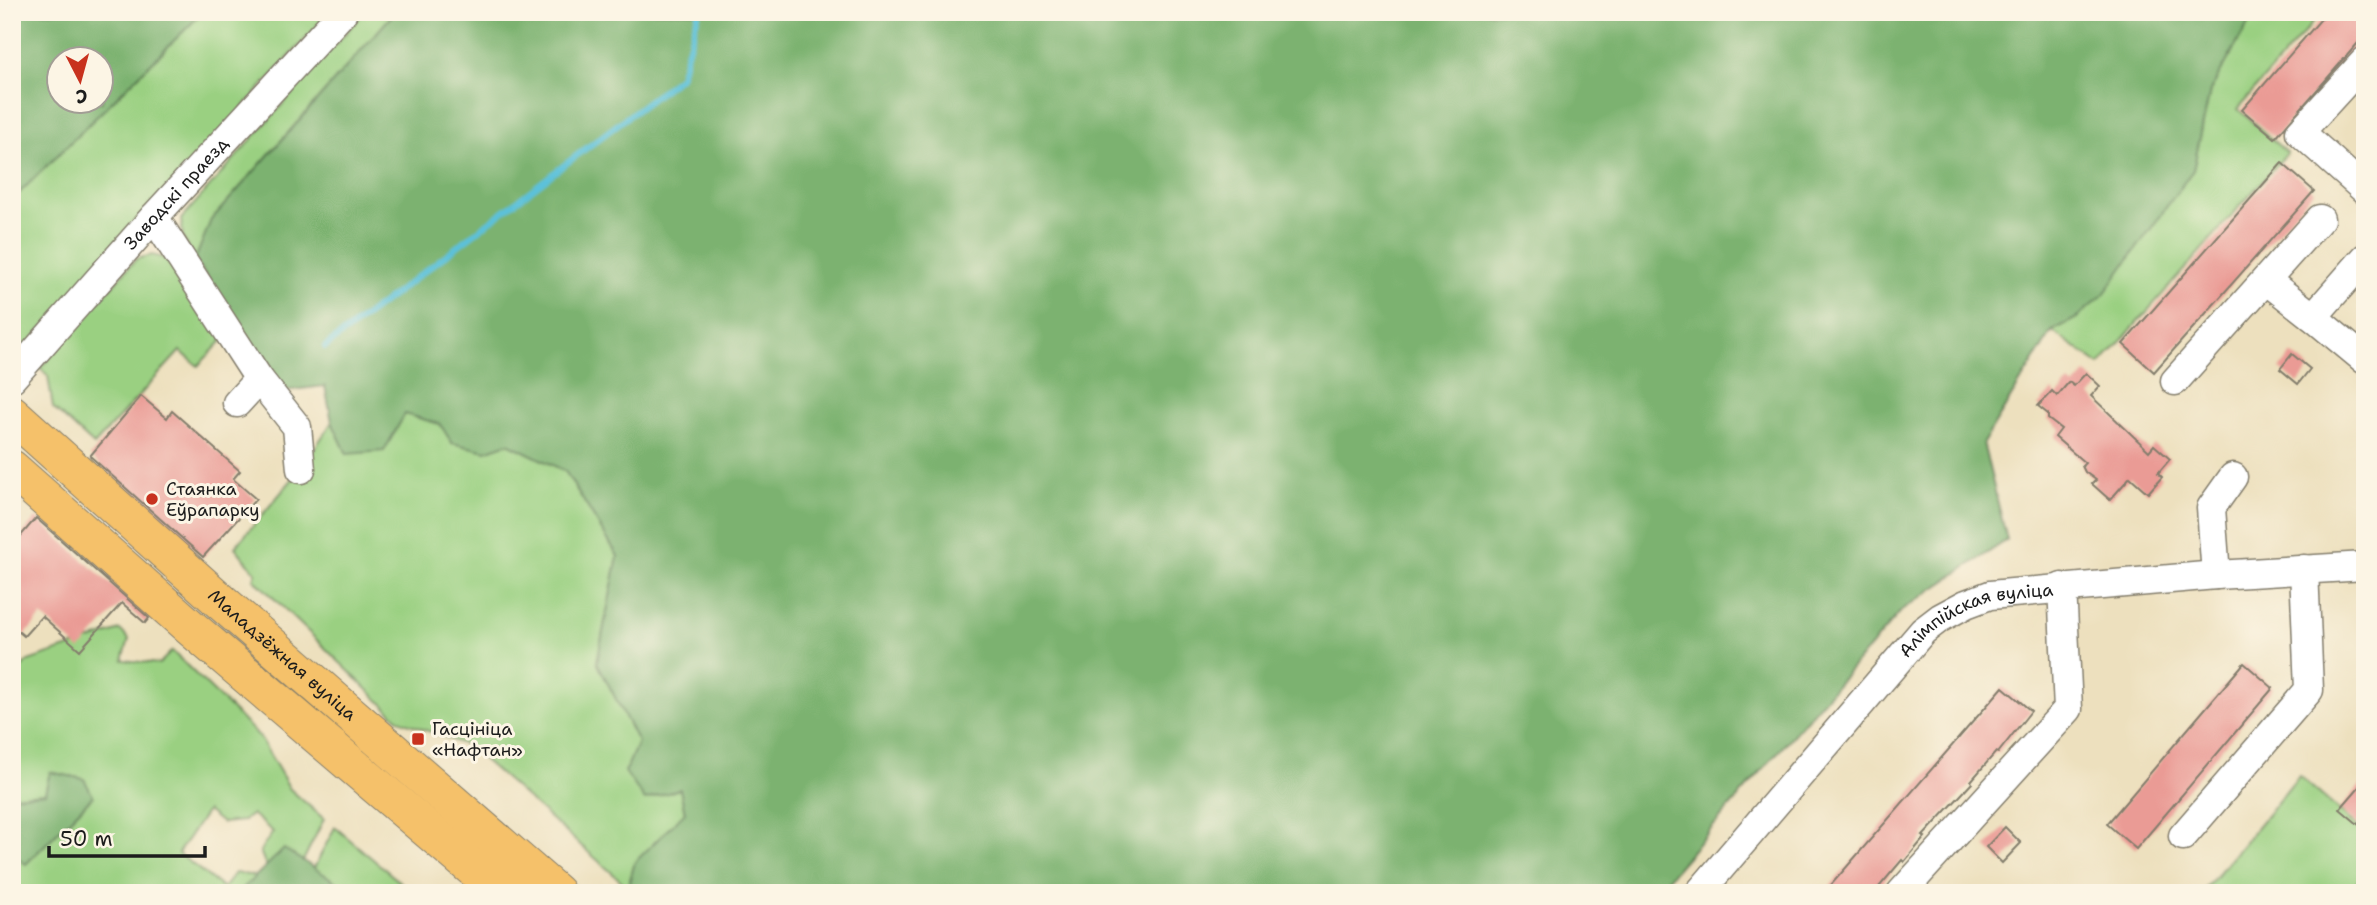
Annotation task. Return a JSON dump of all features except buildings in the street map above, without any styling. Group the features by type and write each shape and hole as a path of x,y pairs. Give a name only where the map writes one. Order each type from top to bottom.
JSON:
{"main road":[{"name":"Маладзёжная вуліца","path":"12,414 218,599 556,893"},
{"path":"15,471 191,628 502,893"}],"street":[{"name":"Заводскі праезд","path":"12,378 154,217 344,12"},
{"path":"2365,61 2300,132 2365,190"},
{"path":"154,217 259,379 297,427 301,468"},
{"path":"2175,381 2320,219"},
{"path":"2313,317 2365,258"},
{"path":"2266,280 2365,360"},
{"path":"237,403 259,379"},
{"path":"2216,575 2211,508 2233,477"},
{"name":"Алімпійская вуліца","path":"1699,893 1923,631 1966,604 1990,595 2062,587 2365,565"},
{"path":"2183,836 2309,690 2304,569"},
{"path":"1900,893 2068,709 2062,587"}],"green space":[{"path":"12,12 203,12 116,98 116,46 46,46 46,116 97,116 12,200"},
{"path":"203,12 330,12 21,352 12,344 12,200 97,116 116,116 116,98"},
{"path":"364,12 395,12 211,220 195,260 183,238 181,219"},
{"path":"395,12 2255,12 2210,91 2193,170 2104,294 2077,318 2052,331 1983,443 2007,540 1903,609 1655,893 633,893 628,887 635,862 685,812 680,789 645,800 625,772 638,742 597,662 618,556 565,471 508,443 486,451 452,443 440,424 405,414 384,451 347,454 332,422 325,386 284,391 195,260 211,220"},
{"path":"2255,12 2322,12 2238,109 2287,153 2100,365 2052,331 2077,318 2193,170 2210,91"},
{"path":"152,255 168,259 224,339 198,366 180,351 94,445 53,408 48,376 40,368 136,259"},
{"path":"404,414 440,424 486,451 508,443 565,471 618,556 597,662 638,742 680,789 685,813 635,862 628,887 468,746 399,720 254,579 256,573 235,547 301,469 332,422 347,454"},
{"path":"120,630 129,639 123,660 159,664 172,651 259,736 290,789 324,819 287,893 12,893 12,855 26,864 93,796 50,772 45,793 12,796 12,677 28,661","holes":["207,811 222,823 243,821 252,814 273,832 260,851 266,866 256,876 235,873 223,888 178,853"]},
{"path":"50,772 84,779 93,796 26,864 12,855 12,796 45,793"},
{"path":"2299,776 2365,833 2365,873 2348,893 2202,893"},
{"path":"335,827 413,893 301,893"},
{"path":"284,849 354,893 238,893"}],"waterway":[{"path":"325,347 680,77 699,12"}],"place":[{"name":"Стаянка Еўрапарку","path":"152,499"},
{"name":"Гасцініца «Нафтан»","path":"418,739"}]}
